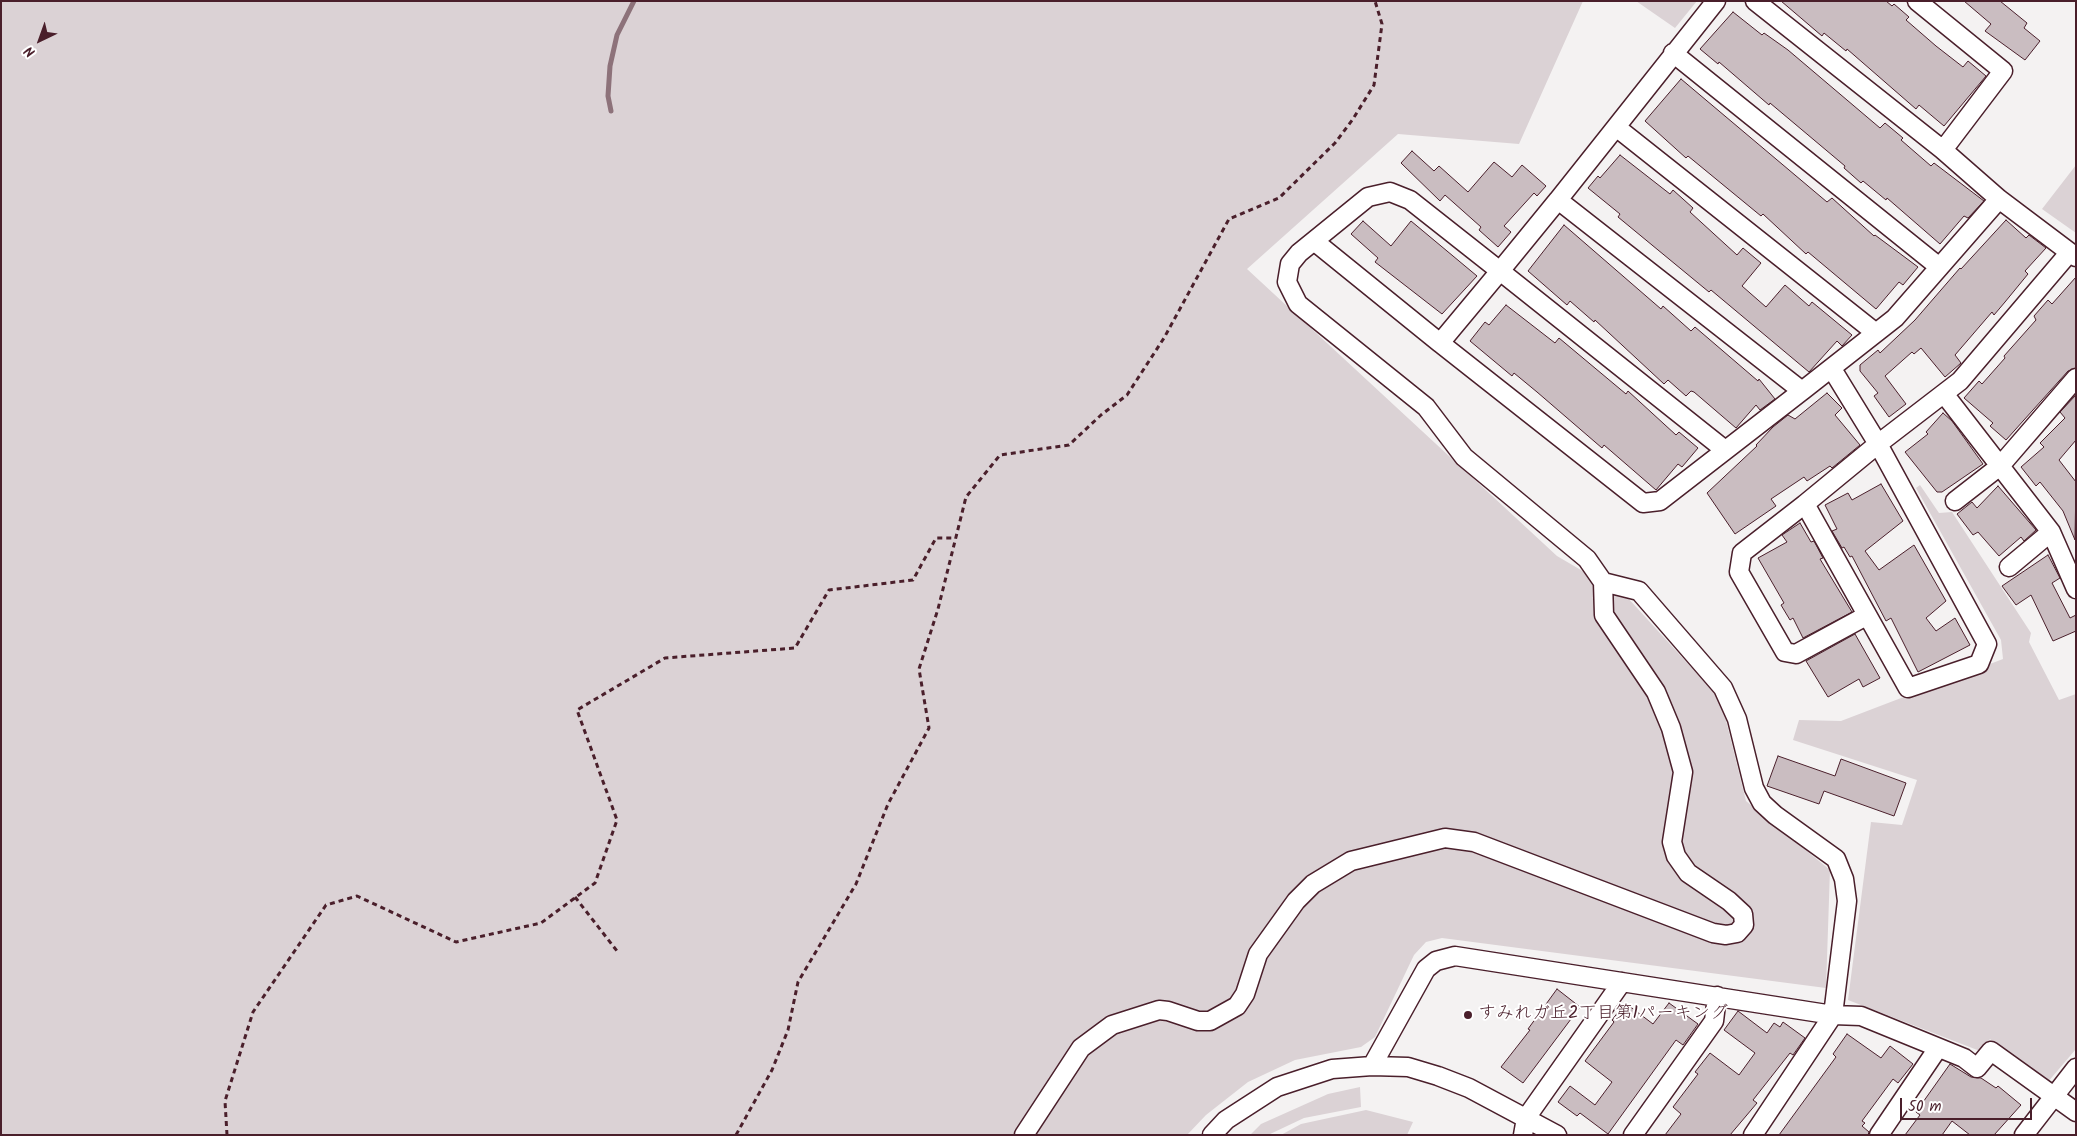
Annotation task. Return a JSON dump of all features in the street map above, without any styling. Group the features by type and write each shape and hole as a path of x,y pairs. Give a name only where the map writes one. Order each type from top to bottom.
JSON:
{"street":[{"path":"1440,343 1558,200 1716,1"},
{"path":"1755,1 1943,150 1999,199 2073,255 1960,381 1945,395 1878,444 1742,553 1739,572 1785,652 1796,654 1866,616"},
{"path":"1918,1 2003,70 1943,150"},
{"path":"1673,53 1938,266"},
{"path":"1616,127 1876,333"},
{"path":"1024,1135 1081,1048 1112,1025 1159,1010 1198,1021 1210,1021 1237,1006 1245,994 1258,954 1296,902 1313,884 1351,861 1445,838 1474,842 1713,933 1726,935 1737,933 1744,925 1743,914 1729,901 1688,873 1676,856 1672,842 1683,772 1671,728 1656,692 1604,615 1603,582 1587,559 1464,457 1426,407 1298,304 1288,282 1290,264 1299,253 1368,198 1390,192 1410,200 1725,450"},
{"path":"1314,241 1643,503 1660,501 1832,369 1895,318 1938,266 1999,199"},
{"path":"1558,200 1802,391"},
{"path":"1805,504 1908,688 1979,664 1987,644 1878,444 1832,369"},
{"path":"1956,501 2000,466 2076,378"},
{"path":"1945,395 2051,532 2076,589"},
{"path":"2009,567 2051,532"},
{"path":"1603,582 1639,591 1723,688 1737,719 1754,788 1762,803 1836,860 1844,879 1847,901 1833,1015 1752,1135"},
{"path":"1372,1066 1426,969 1445,957 1456,956 1833,1015 1861,1016 1964,1058 1977,1068 1991,1050 2076,1112"},
{"path":"1524,1126 1622,982"},
{"path":"1633,1135 1714,1021 1716,996"},
{"path":"1879,1135 1938,1048"},
{"path":"1212,1135 1226,1120 1278,1087 1307,1076 1332,1070 1372,1066 1408,1067 1438,1076 1470,1088 1524,1126 1557,1135"},
{"path":"2024,1135 2076,1068"}],"path":[{"path":"736,1135 772,1070 788,1030 798,982 856,884 888,804 929,728 919,669 938,609 966,497 1000,455 1069,445 1101,415 1127,395 1164,338 1230,219 1279,198 1336,143 1354,119 1374,85 1382,24 1375,1"},
{"path":"227,1135 225,1101 253,1012 326,905 357,896 456,942 541,923 594,883 617,820 577,710 665,658 796,648 830,590 913,580 936,538 955,538"},
{"path":"576,898 617,951"}],"shaded area":[{"path":"1,1 1583,1 1519,144 1398,134 1247,269 1557,556 1627,597 1721,700 1746,801 1830,870 1826,988 1442,938 1426,942 1414,955 1375,1037 1361,1047 1295,1060 1248,1082 1206,1115 1187,1135 1,1135"},
{"path":"1636,1 1697,1 1675,28"},
{"path":"2076,165 2076,233 2042,209"},
{"path":"1920,485 1939,513 1952,512 2031,633 2029,642 2059,700 2076,694 2076,1049 2047,1083 1990,1039 1980,1051 1848,1000 1871,822 1902,825 1917,780 1793,740 1799,720 1841,721 2003,659 2001,640 1916,488"},
{"path":"1360,1087 1361,1107 1304,1118 1268,1135 1250,1135 1261,1124 1328,1094"},
{"path":"1366,1110 1413,1122 1407,1135 1281,1135 1301,1124"}],"building":[{"path":"1781,1 1886,1 1892,6 1894,4 1909,17 1906,20 1963,67 1968,61 1986,76 1944,126 1919,105 1916,109 1847,49 1846,51 1824,33 1822,36"},
{"path":"1964,1 2000,1 2027,23 2024,28 2040,41 2025,60 1985,31 1991,24"},
{"path":"1733,12 1762,35 1764,33 1788,50 1880,128 1885,123 1931,166 1934,163 1984,201 1968,218 1964,216 1940,244 1887,198 1886,200 1863,181 1861,183 1844,168 1845,166 1770,103 1769,105 1719,62 1718,64 1700,49"},
{"path":"1681,79 1827,202 1832,198 1874,236 1918,267 1903,285 1899,282 1876,309 1808,252 1806,254 1763,214 1761,216 1688,156 1686,158 1645,121"},
{"path":"1412,151 1434,171 1439,166 1468,192 1494,162 1512,177 1522,165 1546,186 1537,196 1534,193 1504,226 1511,232 1498,247 1479,230 1481,227 1445,195 1440,201 1401,163"},
{"path":"1620,155 1670,194 1673,190 1693,208 1690,212 1737,255 1743,248 1761,263 1742,286 1766,307 1785,285 1809,306 1812,302 1852,335 1842,346 1837,341 1809,372 1711,290 1709,292 1618,217 1620,214 1588,188 1598,176 1600,178"},
{"path":"2006,220 2026,238 2029,235 2046,248 2025,271 2028,274 1994,315 1992,312 1955,355 1961,363 1945,377 1921,348 1914,354 1912,352 1885,376 1906,404 1889,417 1874,396 1878,393 1860,371 1860,365 1878,350 1880,353 1915,320 1960,268"},
{"path":"1363,221 1391,246 1411,221 1477,276 1442,314 1375,262 1378,258 1351,234"},
{"path":"1564,225 1661,309 1663,306 1691,331 1695,327 1758,381 1759,379 1775,399 1760,410 1756,405 1736,428 1694,392 1691,391 1686,396 1668,380 1664,384 1595,320 1594,322 1570,301 1567,305 1528,271"},
{"path":"2076,277 2076,368 2068,371 2006,440 1990,426 1993,423 1964,398 1979,381 1982,384 2005,358 2004,356 2036,320 2034,316 2048,300 2052,304"},
{"path":"1506,305 1555,343 1559,338 1626,394 1628,391 1676,435 1679,432 1698,448 1682,467 1678,464 1656,490 1604,445 1602,448 1514,373 1512,376 1470,341 1485,322 1489,325"},
{"path":"1827,393 1842,408 1835,415 1860,445 1832,468 1830,466 1807,481 1804,477 1771,499 1776,506 1735,534 1707,493 1757,446 1773,427 1788,415 1795,419"},
{"path":"2076,395 2076,440 2059,460 2076,482 2075,540 2063,511 2040,482 2036,486 2021,467 2044,447 2040,443 2065,418 2060,412"},
{"path":"1943,413 1952,421 1983,464 1942,492 1937,492 1905,452 1928,434 1926,432"},
{"path":"1881,484 1903,521 1865,551 1879,570 1914,545 1946,601 1926,618 1936,631 1955,618 1970,645 1918,672 1891,618 1886,621 1852,556 1850,557 1844,547 1842,548 1832,531 1837,529 1825,505 1848,493 1852,500"},
{"path":"1998,486 2036,530 2024,541 2021,537 1999,556 1978,532 1973,535 1957,514 1972,502 1977,508"},
{"path":"1800,523 1811,542 1814,541 1823,558 1820,559 1852,612 1803,638 1793,618 1790,620 1781,605 1784,603 1758,558 1787,542 1782,535"},
{"path":"2048,555 2060,578 2052,583 2070,618 2076,615 2076,631 2053,641 2031,595 2016,605 2002,586"},
{"path":"1855,634 1880,678 1863,687 1859,679 1828,697 1806,661"},
{"path":"1778,756 1835,776 1841,759 1906,783 1894,816 1824,791 1819,804 1767,786"},
{"path":"1557,989 1580,1007 1523,1083 1501,1067 1530,1030 1528,1029"},
{"path":"1669,1003 1698,1024 1683,1045 1676,1040 1608,1134 1580,1113 1577,1116 1558,1102 1570,1086 1595,1105 1612,1082 1585,1061 1614,1022 1612,1020 1622,1007 1625,1009 1628,1005 1653,1024"},
{"path":"1738,1011 1767,1033 1774,1023 1780,1027 1783,1022 1805,1038 1793,1055 1790,1053 1753,1100 1757,1103 1730,1135 1665,1135 1681,1114 1673,1107 1698,1074 1695,1072 1710,1053 1739,1075 1755,1053 1724,1030"},
{"path":"1847,1034 1881,1058 1890,1046 1913,1064 1898,1083 1893,1079 1862,1121 1865,1123 1862,1126 1869,1132 1868,1135 1779,1135 1836,1057 1833,1054"},
{"path":"1950,1064 1971,1077 1981,1078 1996,1088 1998,1086 2021,1105 1994,1135 1970,1135 1952,1121 1942,1135 1905,1135 1920,1115 1916,1112"}],"waterway":[{"path":"611,111 608,96 610,66 617,35 634,1"}],"place":[{"name":"すみれガ丘2丁目第1パーキング","path":"1468,1015"}]}
